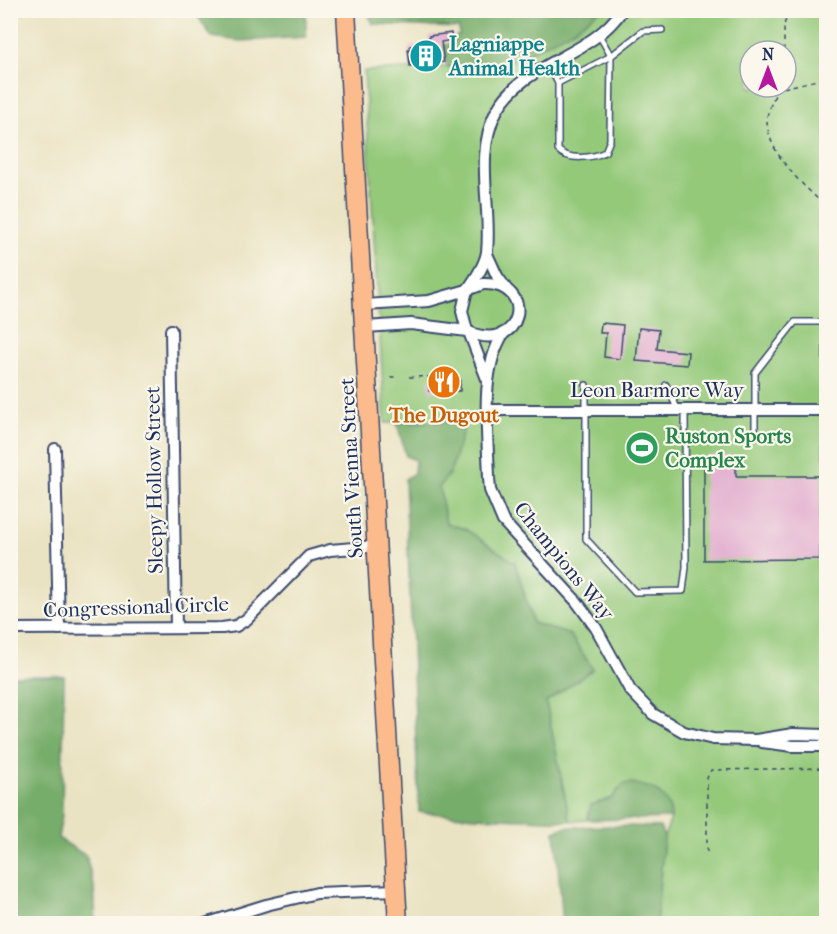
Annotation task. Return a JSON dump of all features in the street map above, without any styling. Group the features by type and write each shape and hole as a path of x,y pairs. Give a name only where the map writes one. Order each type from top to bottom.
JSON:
{"highway":[{"name":"South Vienna Street","path":"346,10 398,924"}],"street":[{"name":"Champions Way","path":"622,10 598,34 530,76 507,95 490,128 486,153 487,254 497,276 515,300 518,313 515,323 503,334 492,356 487,380 489,484 496,507 512,531 578,602 596,628 630,690 652,714 684,732 713,739 756,740 793,746 826,746"},
{"name":"Champions Way","path":"487,254 477,277 468,290 462,311 487,380"},
{"path":"364,305 429,301 490,284 508,291"},
{"path":"365,327 411,324 491,335 503,334"},
{"name":"Sleepy Hollow Street","path":"171,330 176,628"},
{"name":"Leon Barmore Way","path":"488,410 826,410"},
{"path":"55,449 59,629"},
{"name":"Congressional Circle","path":"10,629 222,628 236,626 247,619 309,556 330,550 378,546"},
{"name":"Champions Way","path":"756,740 793,734 826,735"},
{"path":"205,924 266,905 317,893 396,890"}],"lane":[{"path":"558,83 612,56 642,31 662,30"},
{"path":"548,65 558,83 558,150 565,156 593,156 605,152 610,140 612,56 598,34"},
{"path":"755,436 755,373 795,322 826,322 825,608"},
{"path":"586,385 586,539 635,592 683,591 686,567 681,410 666,385"}],"path":[{"path":"784,39 784,25 789,10"},
{"path":"798,84 826,78"},
{"path":"774,99 767,118 771,140 789,170 826,207"},
{"path":"409,377 460,376"},
{"path":"390,377 398,377"},
{"path":"707,852 707,778 711,770 826,768"}],"green space":[{"path":"194,11 306,11 306,37 241,41 212,37"},
{"path":"367,11 599,11 573,30 506,64 447,67 444,45 453,43 455,37 459,35 459,28 373,24"},
{"name":"Ruston Sports Complex","path":"599,11 826,11 826,923 656,923 664,837 671,818 612,798 592,805 587,820 570,821 546,702 592,668 570,635 533,623 515,563 465,529 446,523 439,487 450,473 466,421 385,423 364,71 506,64"},
{"path":"466,421 450,473 439,487 446,523 465,529 515,563 533,623 570,635 593,669 546,702 570,821 419,812 405,479 414,473 415,460 406,456 397,423"},
{"path":"11,676 64,676 62,815 58,838 86,856 94,886 96,923 11,923"},
{"path":"623,784 646,786 664,797 668,803 671,818 587,820 591,805 612,798"},
{"path":"566,827 660,827 664,837 656,923 563,923 555,831"}],"building":[{"name":"Lagniappe Animal Health","path":"451,33 452,40 441,42 444,62 410,66 408,49 410,46 429,44 429,36"},
{"path":"601,323 623,325 620,359 604,357 606,333 600,333"},
{"path":"639,328 659,330 657,349 688,352 687,365 636,361"},
{"name":"The Dugout","path":"460,379 460,391 429,391 429,380"},
{"path":"704,456 736,456 736,476 821,476 820,559 704,560"}],"place":[{"name":"Lagniappe Animal Health","path":"426,56"},
{"name":"The Dugout","path":"444,382"},
{"name":"Ruston Sports Complex","path":"642,448"}]}
